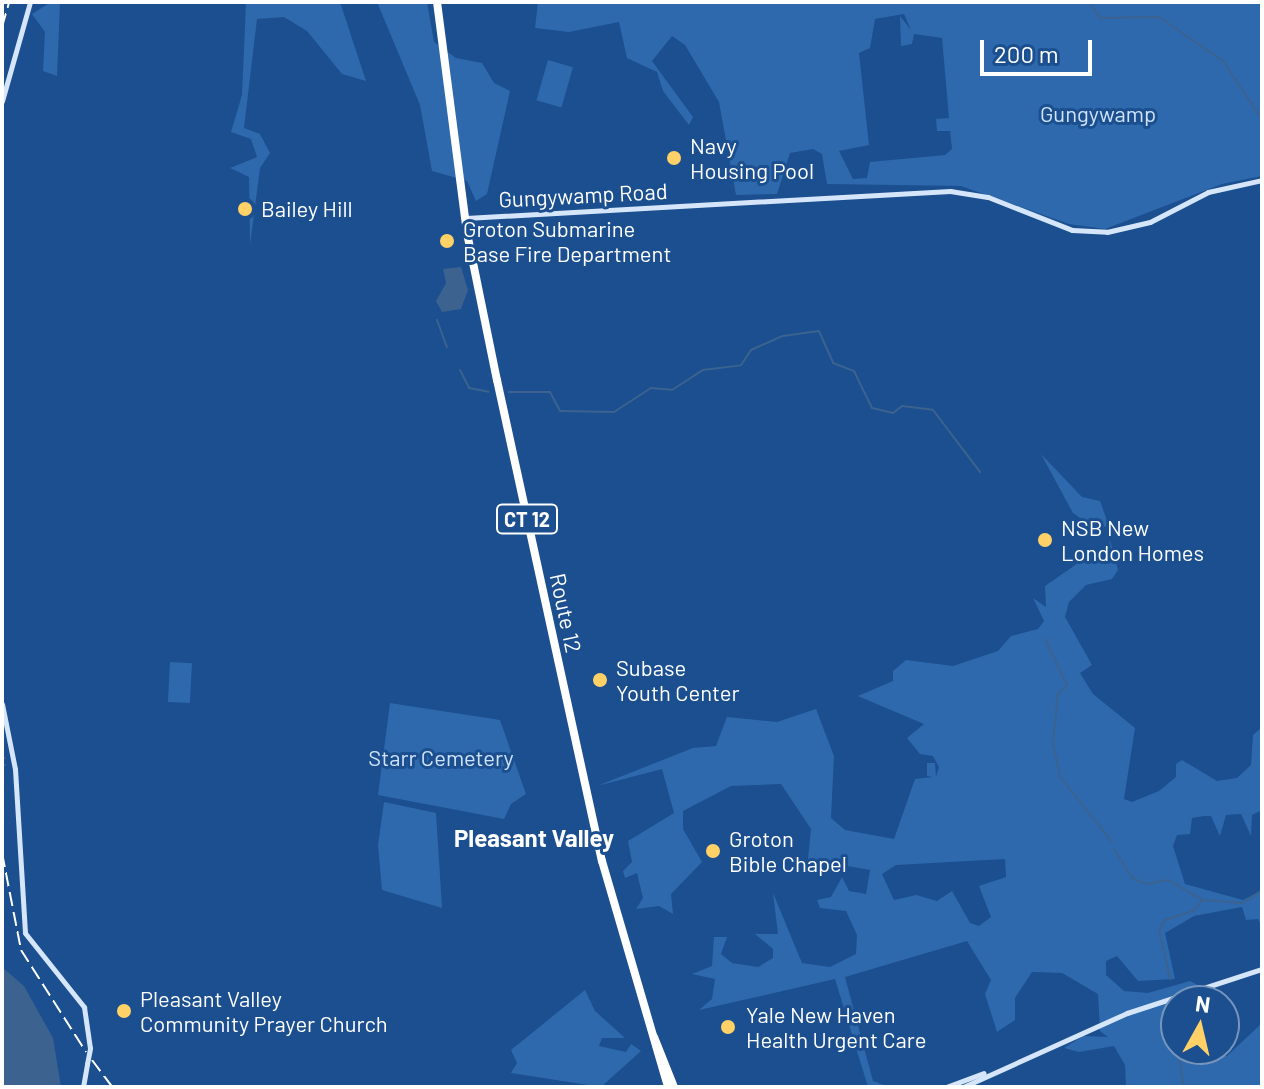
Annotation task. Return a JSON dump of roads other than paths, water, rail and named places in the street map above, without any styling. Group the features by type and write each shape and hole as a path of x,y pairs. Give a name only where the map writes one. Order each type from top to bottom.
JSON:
{"highway":[{"name":"Route 12","path":"437,2 465,219 598,844 671,1087"}],"street":[{"path":"2,101 30,2"},
{"name":"Gungywamp Road","path":"465,219 942,191 988,197 1072,230 1107,232 1150,222 1220,188 1262,180"},
{"path":"2,704 15,769 25,933 84,1007 92,1035 83,1087"},
{"path":"946,1087 1127,1013 1262,969"},
{"path":"963,1087 985,1073"}],"waterway":[{"path":"1090,2 1100,18 1159,17 1223,61 1262,119"},
{"path":"437,320 447,347"},
{"path":"509,392 550,392 560,411 614,412 651,388 672,390 703,370 741,365 751,350 783,336 819,331 833,363 854,371 872,408 893,413 902,406 933,410 980,472"},
{"path":"460,370 469,388 489,392"},
{"path":"1045,639 1067,685 1058,694 1053,744 1061,778 1112,842"},
{"path":"1114,849 1132,878 1147,884 1168,880 1203,900 1243,903 1262,890"},
{"path":"1170,979 1159,930 1165,920 1193,911 1202,901"},
{"path":"1180,1065 1184,1087"}],"railway":[{"path":"2,27 9,2"},
{"path":"2,853 21,950 86,1052"},
{"path":"92,1060 112,1087"}],"place":[{"name":"Navy Housing Pool","path":"674,158"},
{"name":"Bailey Hill","path":"245,209"},
{"name":"Groton Submarine Base Fire Department","path":"447,241"},
{"name":"NSB New London Homes","path":"1045,540"},
{"name":"Subase Youth Center","path":"600,680"},
{"name":"Groton Bible Chapel","path":"713,851"},
{"name":"Pleasant Valley Community Prayer Church","path":"124,1011"},
{"name":"Yale New Haven Health Urgent Care","path":"728,1027"}],"district":[{"name":"Pleasant Valley","path":"534,838"}],"park label":[{"name":"Gungywamp","path":"1098,114"},
{"name":"Starr Cemetery","path":"441,758"}]}
